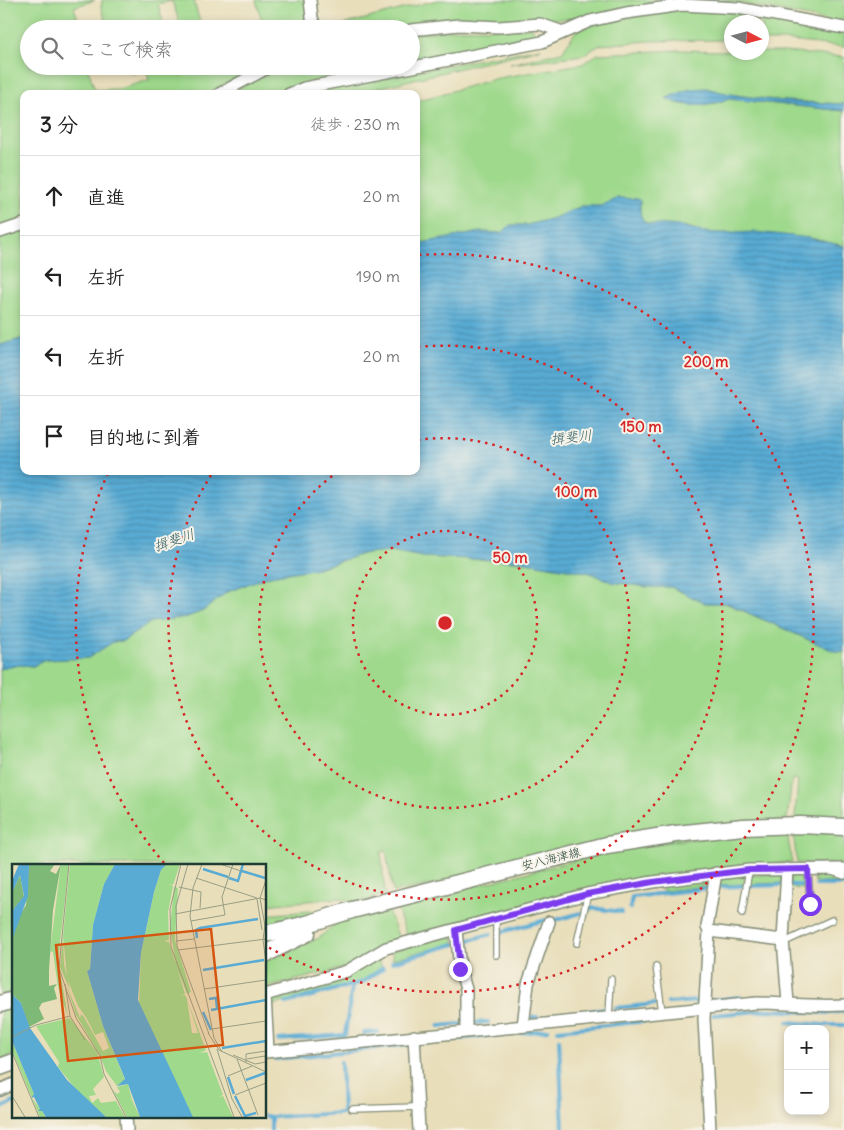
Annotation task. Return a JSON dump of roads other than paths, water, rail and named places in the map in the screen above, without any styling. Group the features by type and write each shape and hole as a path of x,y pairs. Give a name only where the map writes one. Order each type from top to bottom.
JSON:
{"main road":[{"name":"安八海津線","path":"266,934 607,845 676,834 743,827 844,826"},
{"path":"266,954 307,934 307,924"},
{"path":"0,1067 12,1063"}],"street":[{"path":"310,0 314,20"},
{"path":"420,66 542,42 590,21 626,12 682,5 738,8 844,28"},
{"path":"420,29 458,25 540,24 563,32"},
{"path":"226,90 254,75"},
{"path":"304,90 374,75"},
{"path":"0,232 20,225"},
{"path":"787,869 783,940 788,1003"},
{"path":"266,995 347,972 386,948 587,894 716,873 749,870 844,869"},
{"path":"710,1130 704,1008 709,931 707,927 716,873"},
{"path":"523,1026 528,984 549,922"},
{"path":"456,930 460,969 466,989 466,1031"},
{"path":"709,931 783,940"},
{"path":"266,1052 756,1003 844,1005"},
{"path":"414,1036 419,1130"},
{"path":"0,1090 12,1085"}],"lane":[{"path":"808,869 810,904"},
{"path":"828,869 835,874 844,876"},
{"path":"742,913 749,870"},
{"path":"577,943 587,894"},
{"path":"496,919 496,955"},
{"path":"783,940 789,940 832,920"},
{"path":"656,966 662,1012"},
{"path":"610,1017 611,979"},
{"path":"352,1110 418,1107"}],"water":[{"path":"706,88 757,98 844,104 844,111 728,99 704,105 688,105 666,98 690,89"},
{"name":"揖斐川","path":"618,198 638,199 643,220 648,224 683,226 703,232 757,232 810,238 844,246 844,652 834,651 726,603 705,603 671,587 648,587 612,582 591,573 520,561 423,557 390,551 366,553 317,568 270,576 253,582 227,592 203,611 187,617 151,622 123,641 113,642 88,658 45,660 33,666 20,665 0,669 0,345 20,339 20,475 420,475 420,243 481,232 502,233 510,225 527,225 554,218 582,206 601,206"}],"waterway":[{"path":"750,886 782,885"},
{"path":"789,885 803,885"},
{"path":"816,885 844,885"},
{"path":"716,887 742,886"},
{"path":"630,908 632,897 710,888"},
{"path":"587,910 592,908 622,912"},
{"path":"552,921 581,913"},
{"path":"501,932 546,920"},
{"path":"462,942 491,934"},
{"path":"392,962 455,944"},
{"path":"286,1003 363,982 383,968"},
{"path":"278,1040 345,1035 352,986"},
{"path":"713,1000 740,997"},
{"path":"668,1003 699,1001"},
{"path":"615,1008 656,1004"},
{"path":"551,1016 605,1009"},
{"path":"713,1015 770,1010 829,1013 844,1011"},
{"path":"530,1018 537,1017"},
{"path":"558,1030 676,1018"},
{"path":"471,1019 471,1023 488,1022"},
{"path":"788,1022 844,1025"},
{"path":"439,1026 462,1024"},
{"path":"424,1042 548,1030"},
{"path":"363,1033 378,1032"},
{"path":"559,1039 563,1130"},
{"path":"275,1059 406,1045"},
{"path":"271,1117 343,1113 341,1062"},
{"path":"0,1099 12,1093"},
{"path":"0,1109 12,1103"},
{"path":"266,1116 271,1117 271,1130"}]}
